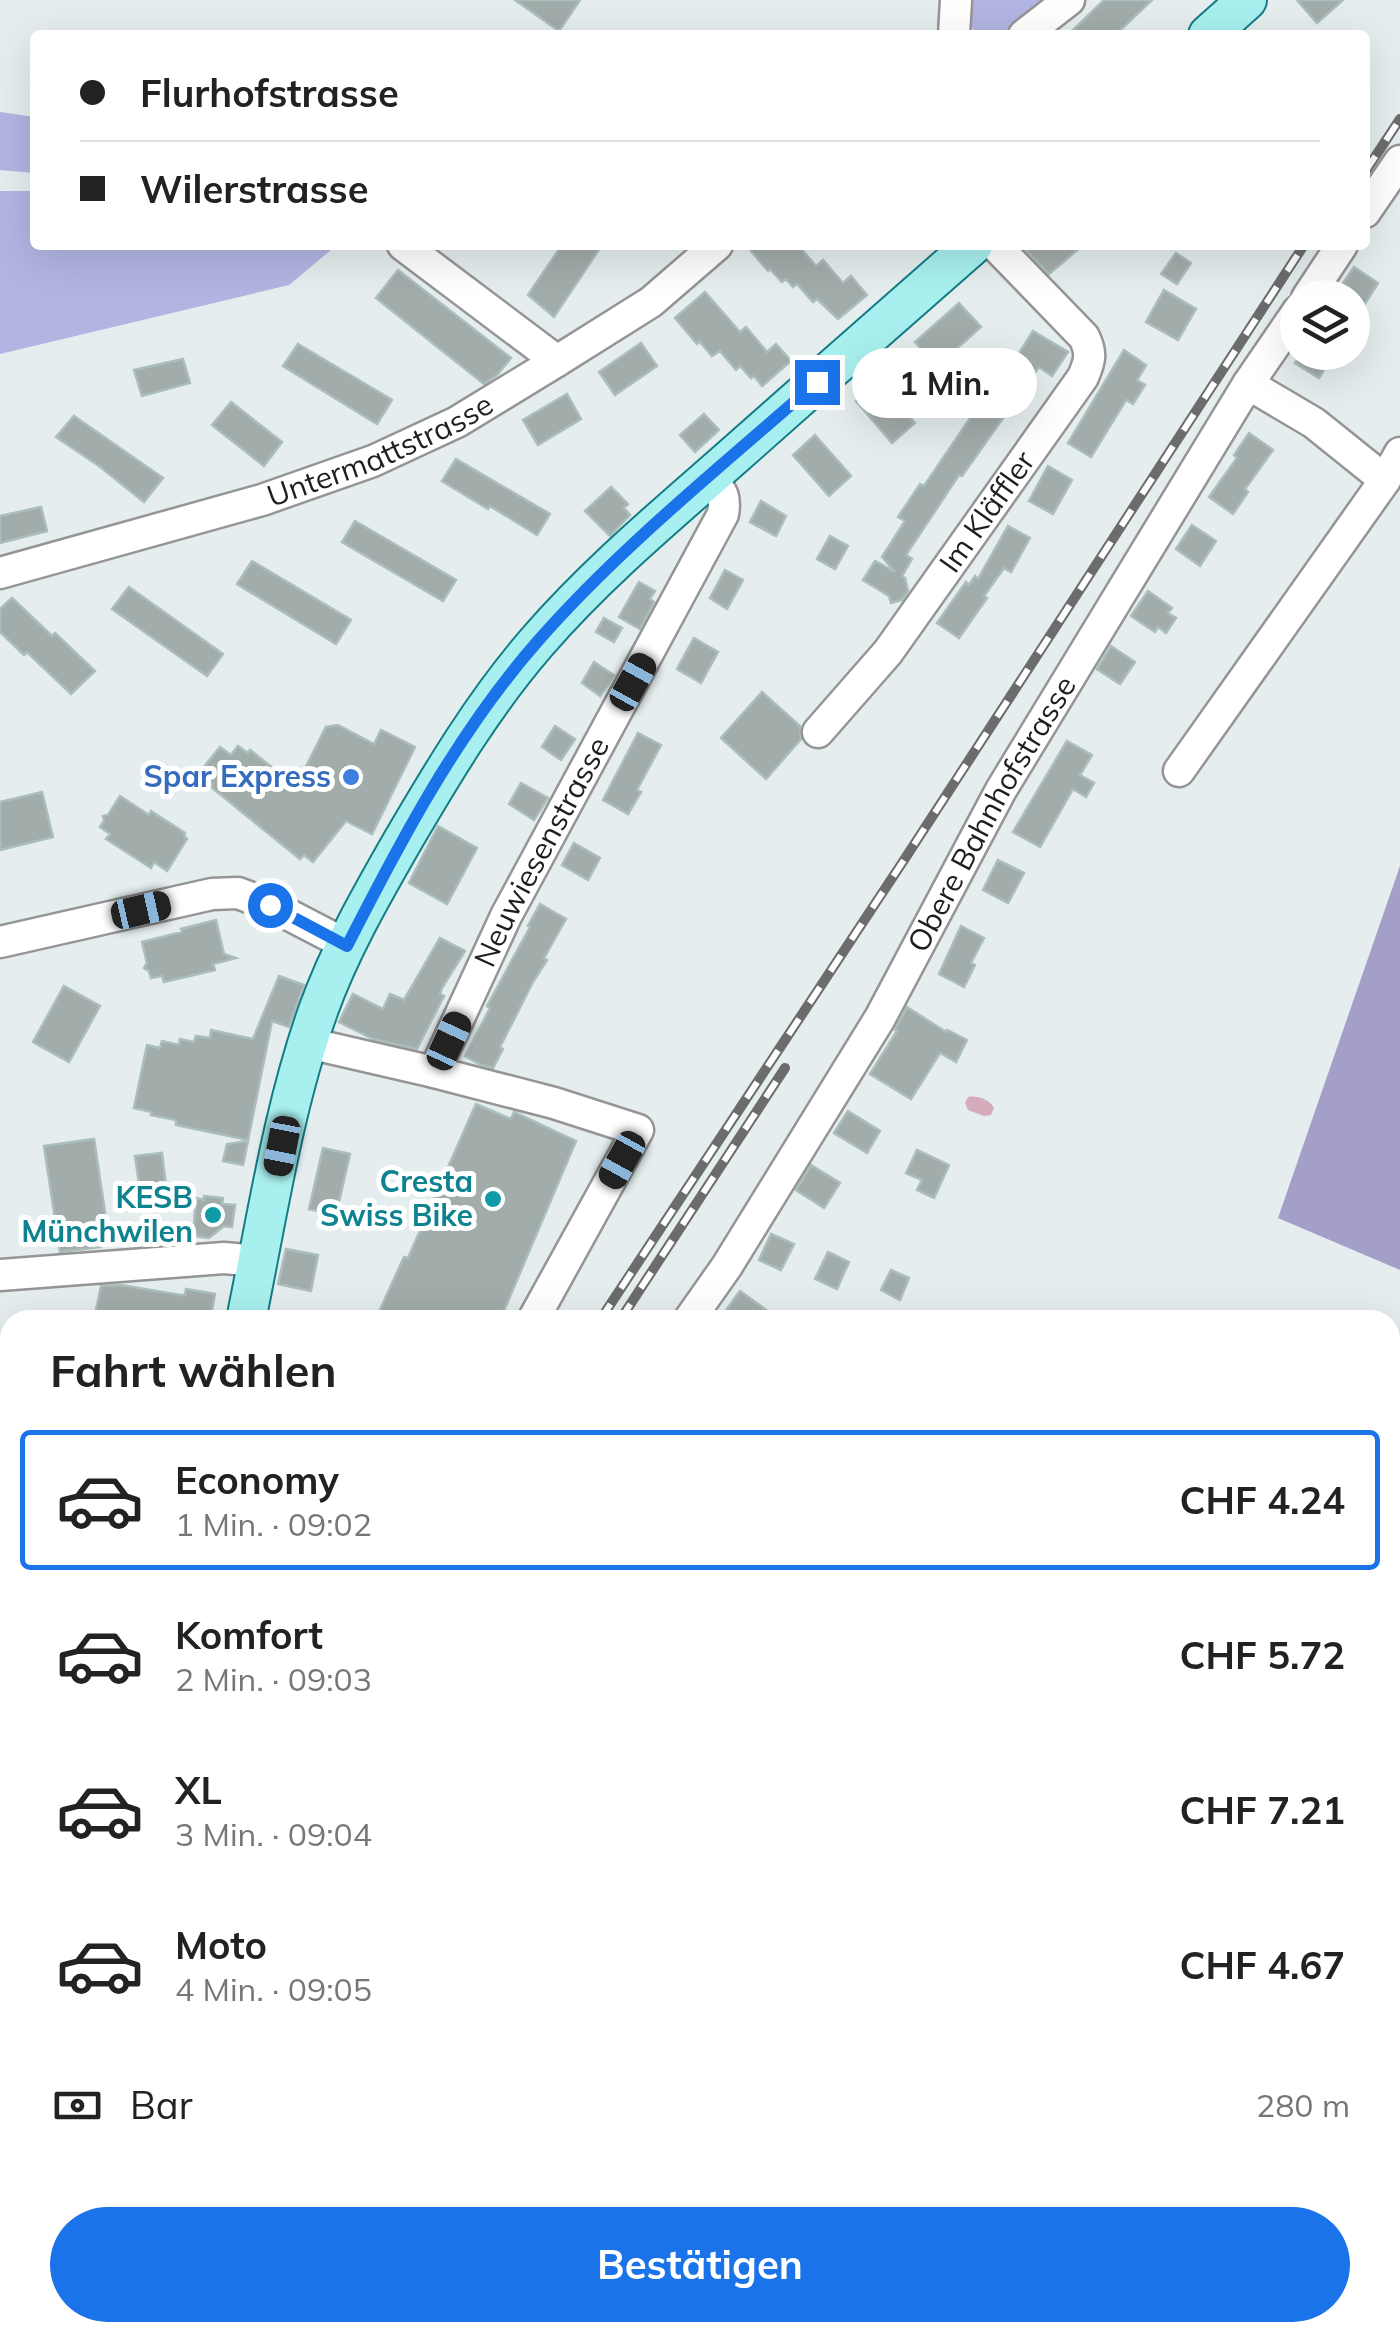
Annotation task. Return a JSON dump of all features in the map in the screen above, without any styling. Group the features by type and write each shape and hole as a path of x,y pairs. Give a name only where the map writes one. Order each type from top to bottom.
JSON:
{"main road":[{"path":"1214,30 1247,0"},
{"path":"248,1310 282,1146 318,1010 386,871 488,702 559,618 614,563 967,250"}],"street":[{"path":"954,30 956,0"},
{"path":"1030,30 1069,0"},
{"path":"1370,205 1400,160"},
{"path":"409,250 557,361"},
{"name":"Untermattstrasse","path":"0,573 262,500 373,460 457,422 652,302 711,250"},
{"name":"Im Kläffler","path":"818,732 888,652 1083,377 1090,360 1084,337 1001,250"},
{"path":"1318,280 1339,250"},
{"name":"Obere Bahnhofstrasse","path":"695,1310 727,1266 880,1018 1001,790 1280,337"},
{"path":"1179,771 1393,467 1248,384"},
{"name":"Neuwiesenstrasse","path":"434,1072 506,916 723,514 726,499 709,477"},
{"path":"0,942 206,895 238,893 270,905 347,946"},
{"path":"308,1043 554,1103 638,1130 539,1310"},
{"path":"0,1276 224,1258 258,1260"}],"shaded area":[{"path":"963,0 1062,0 1030,30 973,30 963,10"},
{"path":"0,112 30,116 30,173 0,170"},
{"path":"0,191 30,191 30,250 331,250 289,285 0,354"},
{"path":"1400,866 1400,1270 1278,1218"},
{"path":"968,1097 990,1103 994,1108 991,1115 968,1110"}],"building":[{"path":"515,0 580,0 558,30"},
{"path":"1104,0 1152,0 1120,30 1073,30"},
{"path":"1297,0 1343,0 1317,23"},
{"path":"559,250 599,250 554,317 528,295"},
{"path":"750,250 802,250 816,266 823,260 843,283 851,276 867,295 838,319 817,299 813,302 797,284 793,287 768,271"},
{"path":"1026,250 1077,250 1049,274"},
{"path":"1176,253 1191,263 1177,284 1161,274"},
{"path":"1354,267 1378,283 1370,296 1370,280 1345,280"},
{"path":"398,270 511,358 497,375 484,384 376,298"},
{"path":"1164,290 1196,309 1178,340 1146,322"},
{"path":"705,292 740,332 746,327 767,352 776,344 791,361 762,386 740,366 736,370 720,351 712,356 699,341 697,344 675,318"},
{"path":"959,303 981,327 937,366 915,342"},
{"path":"1033,331 1068,352 1052,376 1039,367 962,476 959,475 906,555 912,559 902,576 908,591 902,600 891,603 889,596 863,580 875,561 895,572 882,557 905,521 898,517 920,484 924,486 1000,374 1004,377"},
{"path":"641,343 657,366 615,395 599,372"},
{"path":"298,344 392,400 377,424 283,366"},
{"path":"1124,350 1146,365 1137,380 1145,385 1133,404 1126,400 1091,457 1068,443"},
{"path":"183,359 190,383 142,396 134,370"},
{"path":"1306,370 1324,370 1319,378"},
{"path":"878,382 915,423 892,443 856,401"},
{"path":"567,394 581,419 538,445 523,420"},
{"path":"231,402 282,442 264,466 212,425"},
{"path":"704,414 719,430 695,452 680,435"},
{"path":"74,416 163,478 144,502 56,437"},
{"path":"1249,433 1273,450 1245,489 1248,492 1233,514 1209,497 1237,458 1234,455"},
{"path":"815,435 851,476 829,496 793,455"},
{"path":"456,459 550,514 537,535 442,481"},
{"path":"1048,466 1072,480 1053,514 1029,501"},
{"path":"611,487 628,504 624,508 630,515 610,536 585,511"},
{"path":"761,501 786,516 776,536 750,522"},
{"path":"41,507 47,531 0,543 0,516"},
{"path":"355,521 456,580 443,601 342,542"},
{"path":"1192,525 1216,541 1200,566 1176,549"},
{"path":"1008,526 1030,538 1011,572 1004,568 959,638 937,623 966,582 969,585 975,576 978,579"},
{"path":"830,536 848,546 835,569 817,559"},
{"path":"252,561 351,620 336,644 237,584"},
{"path":"725,570 743,580 727,609 710,598"},
{"path":"639,582 655,591 650,599 654,602 640,629 619,617"},
{"path":"129,587 223,654 207,676 112,609"},
{"path":"1148,591 1172,608 1168,613 1176,618 1166,633 1158,627 1155,632 1131,616"},
{"path":"12,598 95,671 71,694 0,632 0,609"},
{"path":"604,618 622,628 614,642 596,632"},
{"path":"694,638 718,652 701,683 677,669"},
{"path":"1111,646 1135,662 1120,684 1097,669"},
{"path":"594,662 614,675 600,696 582,683"},
{"path":"762,692 800,726 801,739 766,779 721,738"},
{"path":"338,725 374,744 381,730 415,747 372,834 346,821 313,862 304,855 300,859 199,773 220,747 231,755 238,746 248,753 250,750 296,786 326,727"},
{"path":"555,726 575,739 561,760 542,747"},
{"path":"638,733 661,745 628,814 603,800"},
{"path":"1067,741 1092,755 1080,775 1094,783 1086,797 1073,789 1040,847 1013,832"},
{"path":"521,783 548,798 534,820 509,804"},
{"path":"42,792 53,837 0,850 0,802"},
{"path":"120,796 185,833 187,839 167,871 154,862 151,868 106,839 110,834 100,827 103,816 108,815"},
{"path":"438,826 477,848 447,904 409,883"},
{"path":"574,843 600,858 588,880 562,865"},
{"path":"998,860 1024,873 1008,903 983,890"},
{"path":"540,904 566,919 493,1068 479,1064 465,1056"},
{"path":"216,920 224,954 236,958 213,964 215,970 164,982 162,976 151,978 144,968 147,963 142,942"},
{"path":"961,926 984,938 964,987 939,974"},
{"path":"440,938 465,951 442,988 440,994 444,996 417,1049 373,1039 339,1022 353,994 383,1009 390,994 404,1000"},
{"path":"279,976 304,985 289,1027 272,1021 248,1140 176,1125 176,1120 134,1108 147,1045 160,1048 162,1041 179,1045 180,1039 194,1042 196,1036 210,1038 211,1030 253,1039"},
{"path":"64,986 100,1006 69,1062 33,1042"},
{"path":"907,1007 946,1032 967,1040 956,1062 940,1053 911,1099 870,1074"},
{"name":"Cresta Swiss Bike","path":"476,1104 511,1119 514,1112 576,1141 504,1310 380,1310 404,1257 408,1258"},
{"path":"848,1111 880,1131 867,1153 834,1133"},
{"path":"94,1139 106,1219 97,1220 101,1247 60,1252 44,1146"},
{"path":"248,1141 243,1165 223,1161 227,1144"},
{"path":"323,1148 350,1154 336,1215 309,1209"},
{"path":"917,1150 949,1165 934,1198 917,1190 922,1180 906,1173"},
{"path":"162,1153 166,1186 140,1190 135,1156"},
{"path":"811,1165 840,1183 824,1208 796,1190"},
{"name":"KESB Münchwilen","path":"204,1196 223,1198 222,1204 235,1205 232,1227 224,1226 209,1238 193,1236 196,1198 204,1200"},
{"path":"771,1234 794,1244 781,1270 759,1260"},
{"path":"286,1249 318,1255 311,1291 278,1284"},
{"path":"828,1252 849,1262 837,1289 815,1279"},
{"path":"891,1270 909,1278 900,1300 881,1290"},
{"path":"121,1285 180,1295 185,1295 186,1289 215,1294 212,1310 96,1310 101,1286"},
{"path":"740,1291 766,1310 726,1310"}],"railway":[{"path":"1370,164 1400,119"},
{"path":"607,1310 1301,250"},
{"path":"627,1310 785,1068"}],"place":[{"name":"Spar Express","path":"351,777"},
{"name":"Cresta Swiss Bike","path":"493,1199"},
{"name":"KESB Münchwilen","path":"213,1215"}],"route":[{"path":"270,905 347,946 446,766 488,702 536,642 642,537 817,382"}]}
